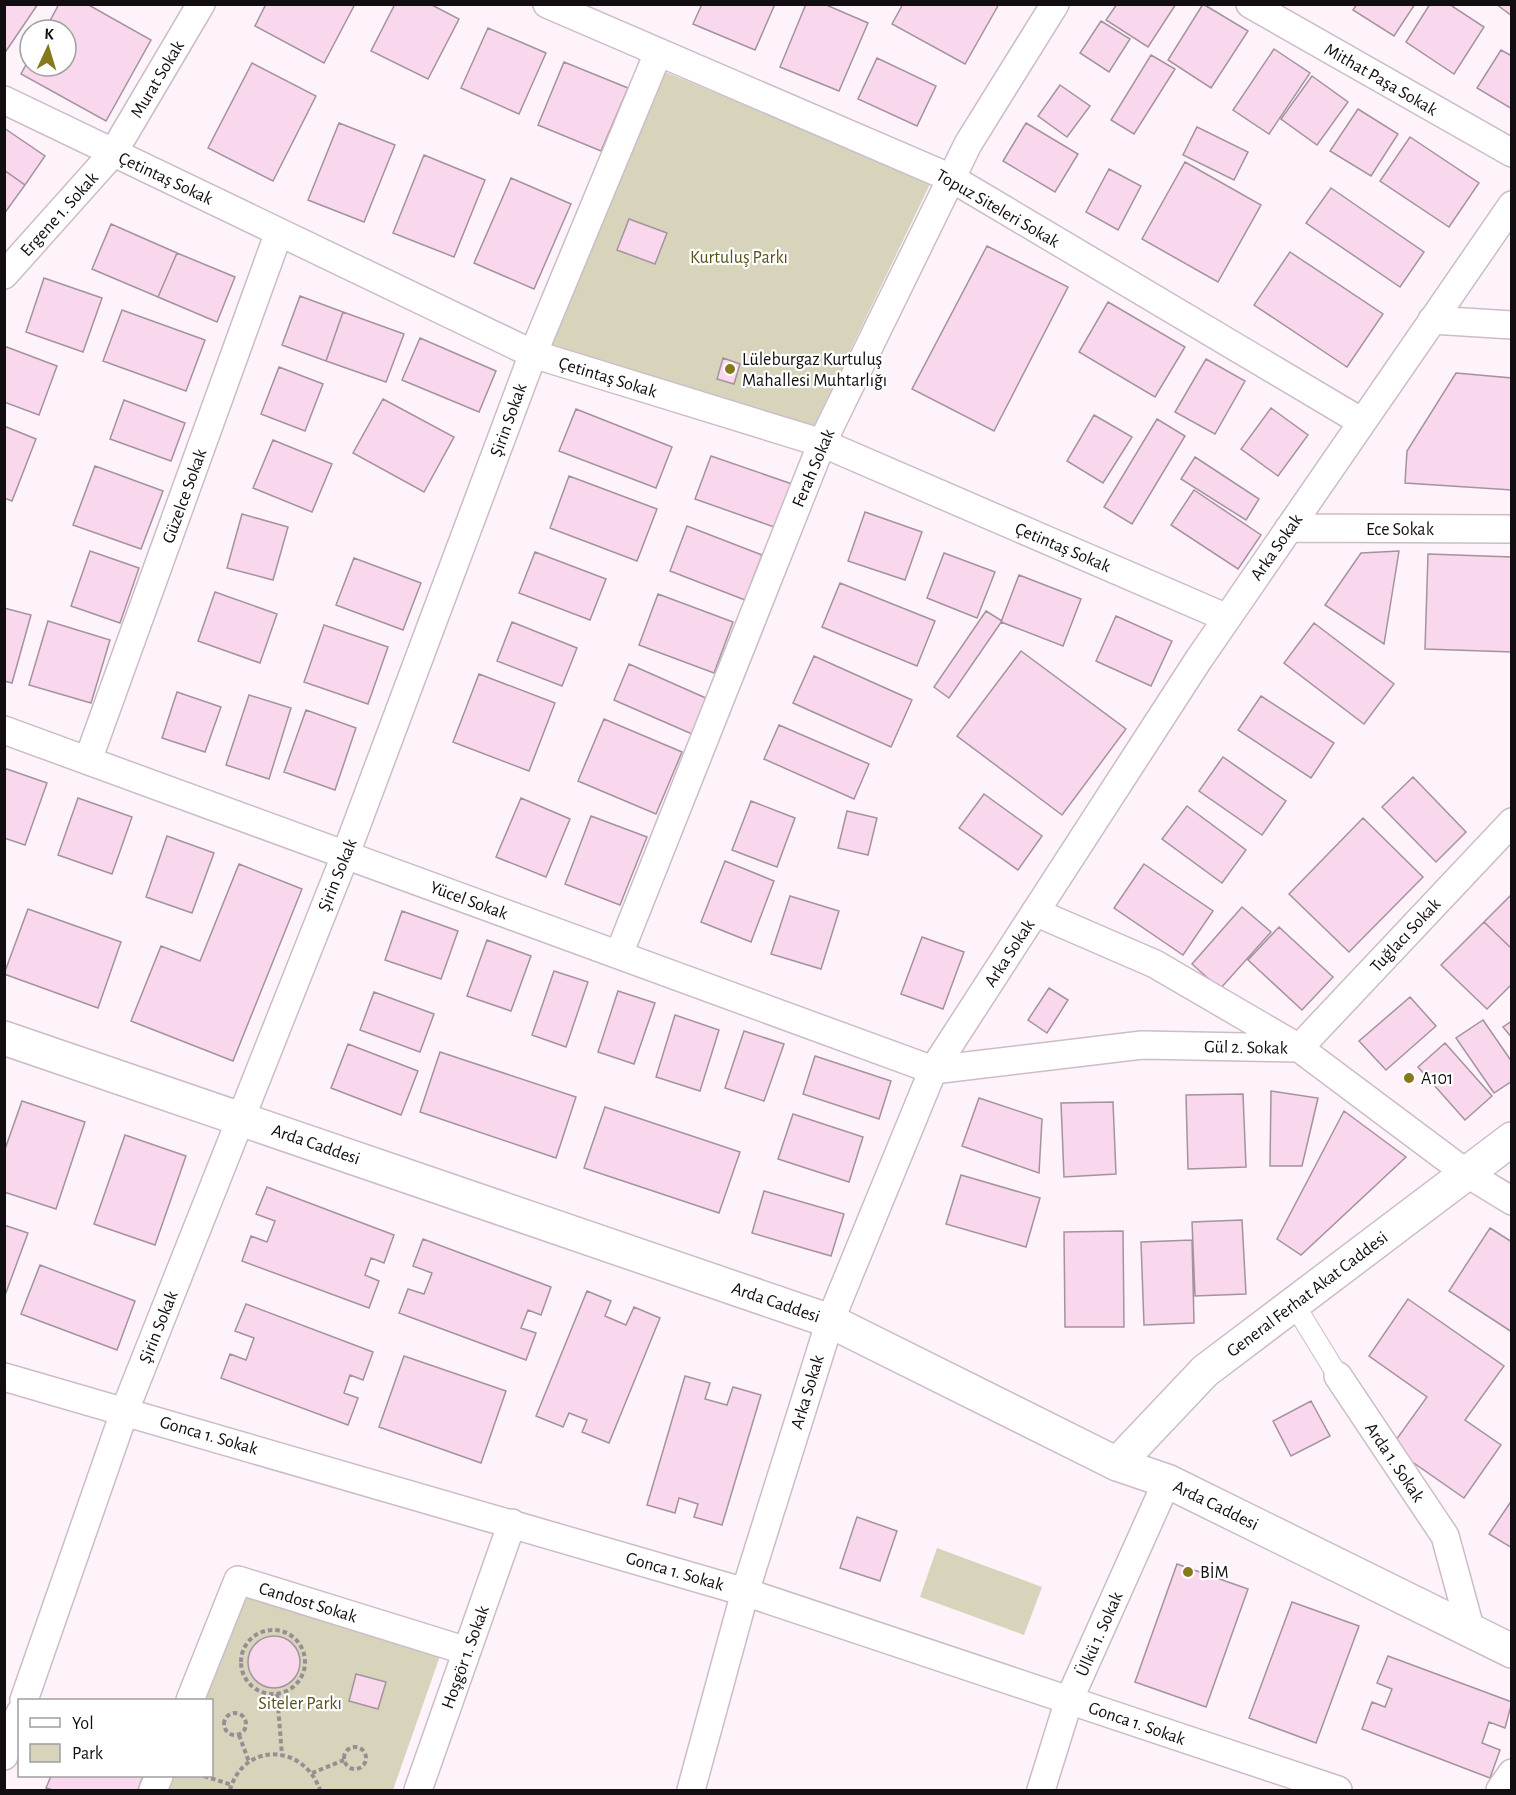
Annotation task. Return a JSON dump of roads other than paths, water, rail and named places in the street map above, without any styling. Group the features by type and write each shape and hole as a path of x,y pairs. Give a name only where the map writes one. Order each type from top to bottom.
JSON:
{"street":[{"name":"Murat Sokak","path":"113,153 201,4"},
{"name":"Topuz Siteleri Sokak","path":"547,4 951,178 1362,422"},
{"name":"Ferah Sokak","path":"619,954 822,443 968,144 1055,4"},
{"name":"Mithat Paşa Sokak","path":"1250,4 1512,153"},
{"name":"Şirin Sokak","path":"25,1699 125,1410 345,856 533,354 658,53"},
{"name":"Çetintaş Sokak","path":"4,100 533,354 822,443 1227,618"},
{"name":"Ergene 1. Sokak","path":"4,275 113,153"},
{"name":"Arka Sokak","path":"691,1791 745,1592 830,1321 933,1070 1227,618 1512,205"},
{"name":"Güzelce Sokak","path":"88,760 279,232"},
{"path":"1432,320 1512,325"},
{"name":"Ece Sokak","path":"1289,528 1512,529"},
{"name":"Yücel Sokak","path":"4,730 933,1070"},
{"name":"Tuğlacı Sokak","path":"1299,1048 1512,822"},
{"path":"1035,912 1155,964 1299,1048"},
{"name":"Arda Caddesi","path":"4,1038 830,1321 1117,1464 1167,1481 1512,1651"},
{"name":"Gül 2. Sokak","path":"933,1070 1142,1045 1299,1048 1466,1173 1512,1201"},
{"name":"General Ferhat Akat Caddesi","path":"1117,1464 1205,1371 1512,1138"},
{"name":"Arda 1. Sokak","path":"1294,1304 1338,1376 1445,1536 1471,1631"},
{"name":"Gonca 1. Sokak","path":"4,1377 125,1410 745,1592 1338,1791"},
{"name":"Ülkü 1. Sokak","path":"1041,1791 1069,1700 1167,1481"},
{"name":"Hoşgör 1. Sokak","path":"418,1791 512,1523"},
{"name":"Candost Sokak","path":"191,1699 238,1580 467,1651"},
{"path":"4,1756 18,1718"},
{"path":"1500,1791 1512,1773"},
{"path":"153,1791 159,1777"}],"place":[{"name":"Lüleburgaz Kurtuluş Mahallesi Muhtarlığı","path":"730,369"},
{"name":"A101","path":"1409,1078"},
{"name":"BİM","path":"1188,1572"}],"park label":[{"name":"Kurtuluş Parkı","path":"739,257"},
{"name":"Siteler Parkı","path":"300,1703"}]}
